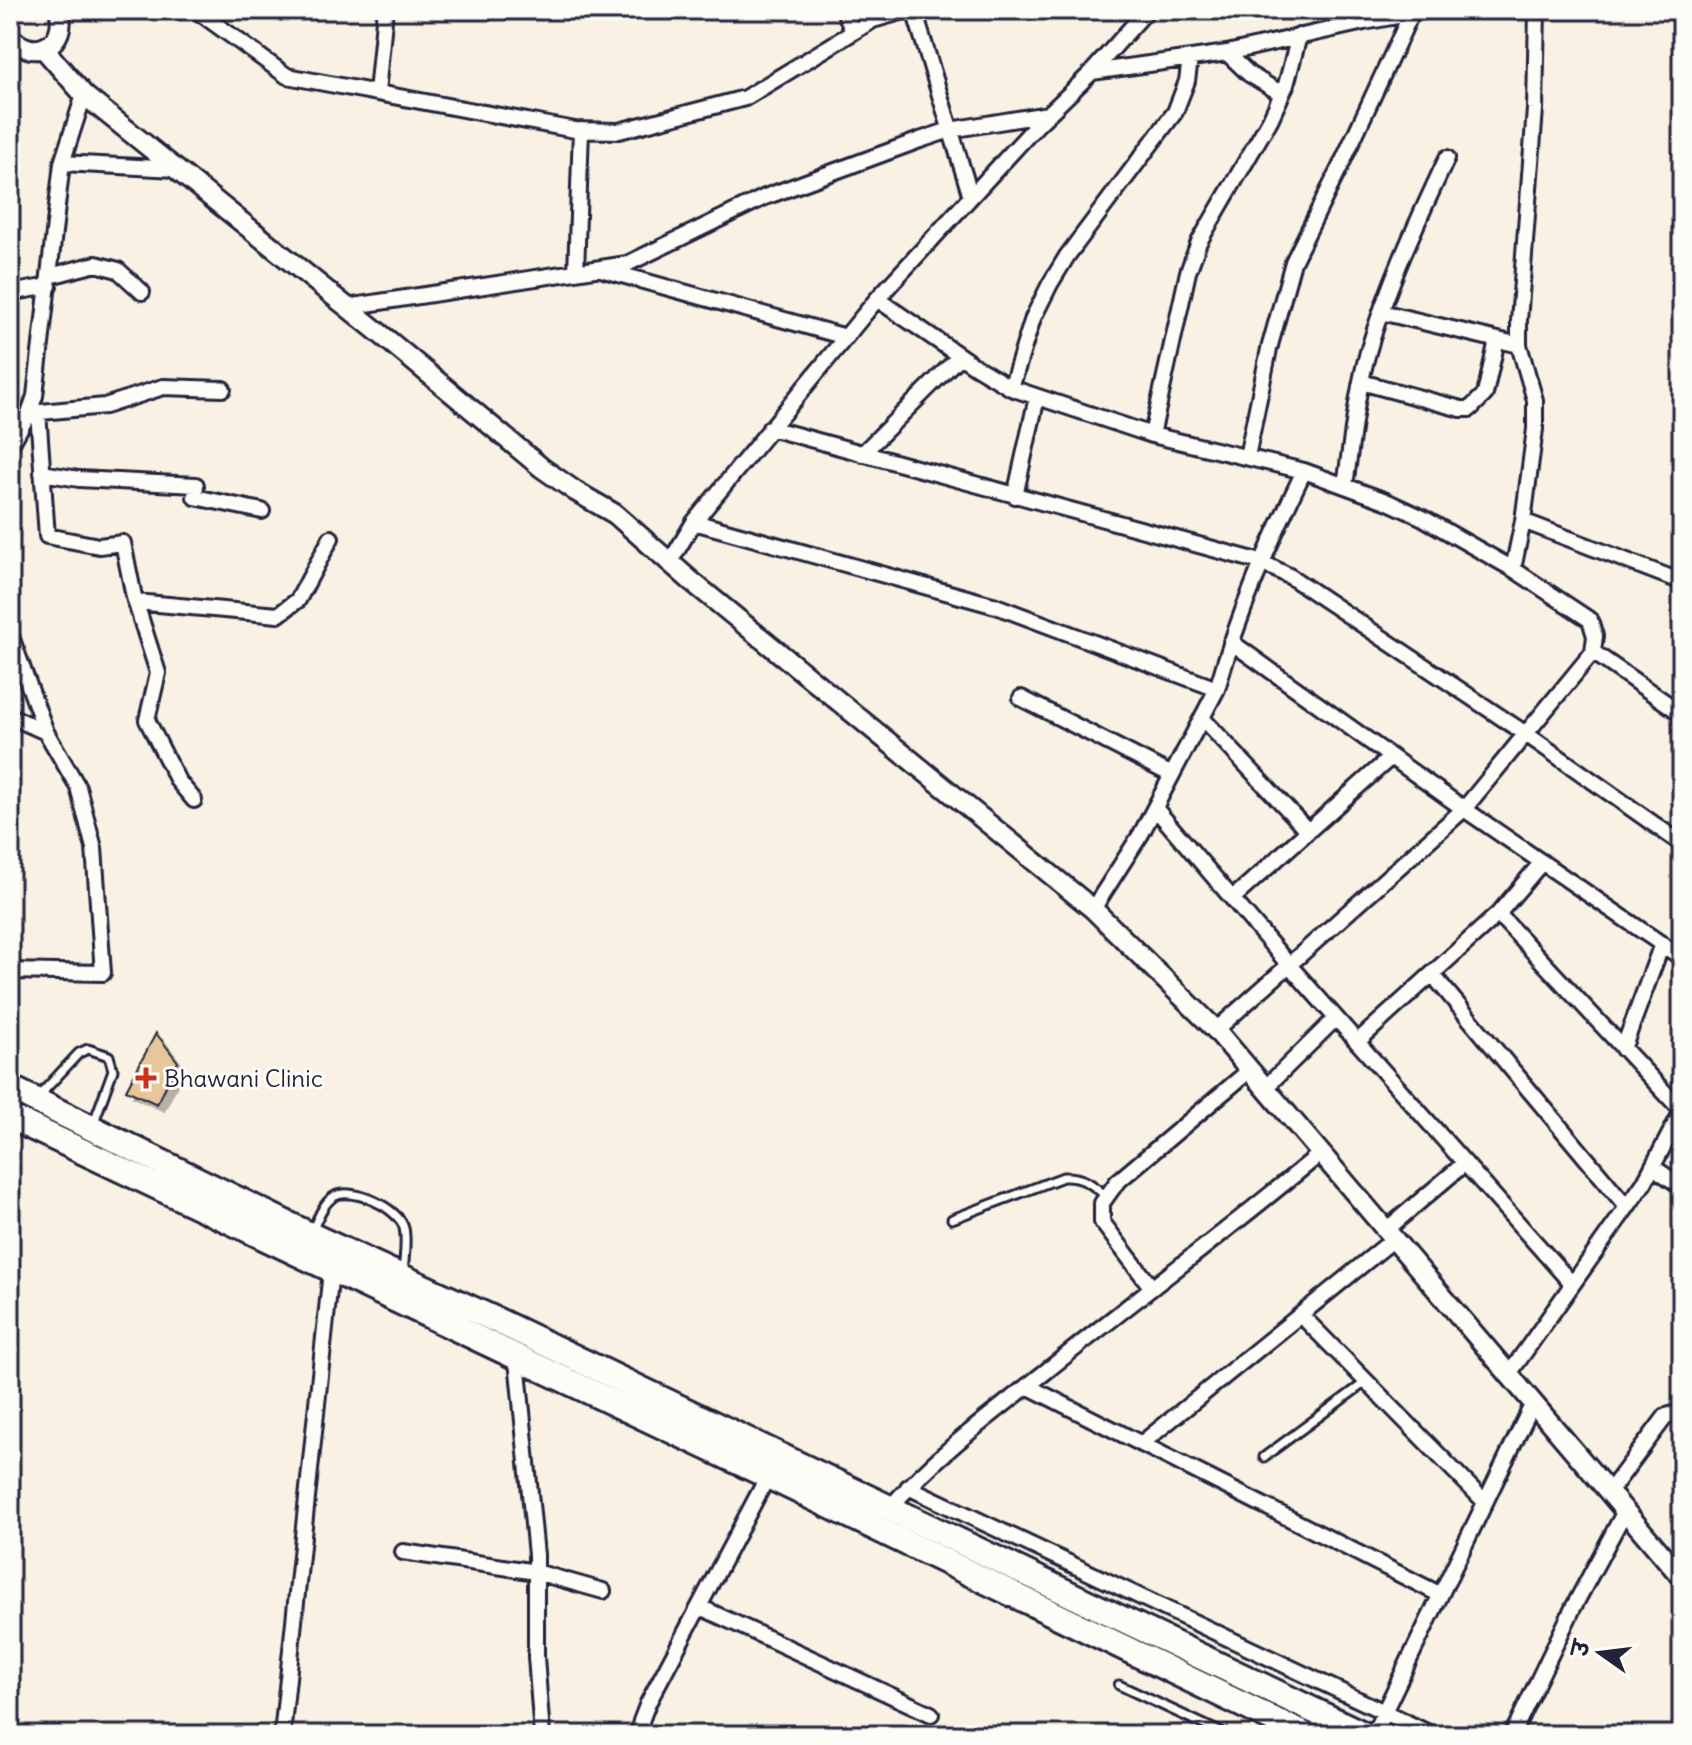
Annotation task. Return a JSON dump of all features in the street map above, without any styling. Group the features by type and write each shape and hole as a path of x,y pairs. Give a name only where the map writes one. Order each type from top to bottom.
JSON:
{"highway":[{"path":"23,1094 310,1235 498,1321 888,1510 1365,1735"},
{"path":"14,1121 768,1476 1305,1735"}],"street":[{"path":"10,36 24,48 43,48 57,36 61,27 59,10"},
{"path":"196,10 287,76 581,130 619,131 745,98 873,20 911,10 971,197"},
{"path":"377,93 385,10"},
{"path":"844,10 853,32"},
{"path":"670,562 694,522 877,299 1147,10"},
{"path":"1092,72 1227,53 1429,10"},
{"path":"1513,569 1523,521 1535,429 1535,400 1519,345 1519,321 1535,109 1537,10"},
{"path":"1247,457 1269,349 1293,262 1411,14"},
{"path":"1152,435 1179,307 1199,242 1270,120 1296,55 1299,36"},
{"path":"43,48 84,95 542,468 615,514 914,765 1093,909 1216,1030 1682,1578"},
{"path":"1227,53 1249,74 1282,94"},
{"path":"1011,388 1033,318 1050,284 1067,256 1175,112 1182,98 1190,59"},
{"path":"84,95 62,163 35,396 47,536 99,546 123,543 136,602 158,673 147,720 178,781 194,800"},
{"path":"347,307 627,264 765,197 950,130 1048,114"},
{"path":"576,272 581,130"},
{"path":"1345,485 1361,382 1381,312 1447,158"},
{"path":"62,163 176,169"},
{"path":"10,293 96,264 118,270 142,292"},
{"path":"600,268 846,337"},
{"path":"877,299 1011,388 1152,435 1304,471 1345,485 1423,518 1513,569 1590,620 1595,636 1593,652 1464,809 1216,1030"},
{"path":"1381,312 1519,345"},
{"path":"1361,382 1470,409 1485,394 1497,340"},
{"path":"862,454 960,356"},
{"path":"10,446 34,412 105,406 163,387 223,389"},
{"path":"1015,496 1037,397"},
{"path":"770,428 1261,562 1291,577 1526,734 1682,844"},
{"path":"1093,909 1141,834 1217,689 1261,562 1304,471"},
{"path":"42,473 79,479 196,485 195,497 262,511"},
{"path":"1523,521 1682,582"},
{"path":"694,522 996,606 1217,689"},
{"path":"136,602 278,615 298,600 331,538"},
{"path":"10,634 46,732 78,787 94,848 103,973 10,971"},
{"path":"1231,642 1464,809 1682,958"},
{"path":"1593,652 1682,714"},
{"path":"1021,698 1172,775"},
{"path":"10,716 46,732"},
{"path":"1202,718 1308,831"},
{"path":"1233,898 1391,757"},
{"path":"1155,808 1289,965 1572,1284"},
{"path":"1357,1042 1498,914 1542,862"},
{"path":"1498,914 1682,1111 1653,1167 1627,1207 1509,1374"},
{"path":"1623,1049 1662,944"},
{"path":"1432,974 1627,1207"},
{"path":"1265,1088 1336,1018"},
{"path":"1152,1288 1102,1222 1102,1203 1117,1182 1250,1070"},
{"path":"14,1121 23,1094"},
{"path":"888,1510 935,1459 1237,1223 1321,1153"},
{"path":"1141,1444 1301,1315 1465,1163"},
{"path":"1653,1167 1682,1187"},
{"path":"282,1735 331,1271"},
{"path":"1301,1315 1485,1502"},
{"path":"517,1360 536,1572 536,1657 542,1735"},
{"path":"1027,1386 1439,1594"},
{"path":"1373,1735 1533,1403"},
{"path":"1609,1492 1666,1416 1682,1412"},
{"path":"639,1735 648,1703 768,1476"},
{"path":"908,1487 1433,1735"},
{"path":"1512,1735 1573,1608 1625,1511"},
{"path":"403,1552 536,1572 603,1591"},
{"path":"700,1607 931,1714"}],"lane":[{"path":"23,1094 88,1049 109,1056 113,1070 92,1129"},
{"path":"952,1219 1063,1177 1075,1176 1086,1180 1106,1196"},
{"path":"310,1235 326,1203 333,1196 343,1193 378,1203 400,1218 405,1230 403,1278"},
{"path":"1264,1457 1367,1381"},
{"path":"1119,1685 1226,1735"}],"building":[{"path":"156,1033 178,1062 157,1104 126,1090"}],"place":[{"name":"Bhawani Clinic","path":"146,1078"}]}
